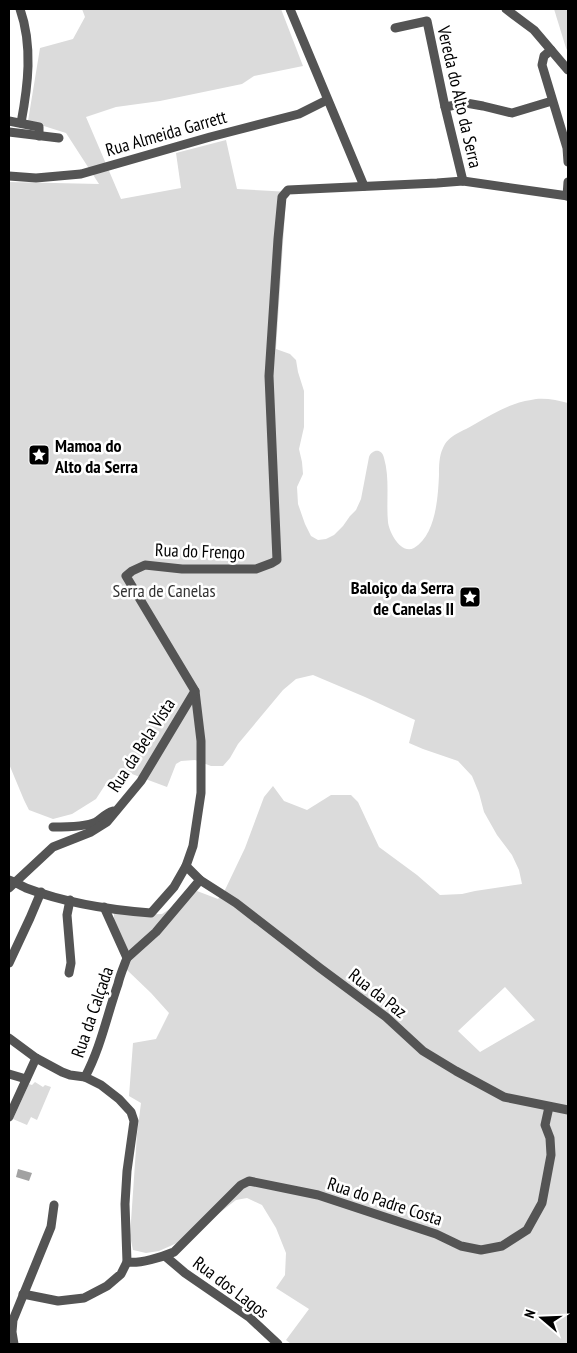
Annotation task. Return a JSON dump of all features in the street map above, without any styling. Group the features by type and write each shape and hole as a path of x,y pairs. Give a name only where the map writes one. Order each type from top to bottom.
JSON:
{"street":[{"path":"20,9 25,28 28,55 27,88 21,124"},
{"path":"290,9 364,186 463,181 568,196 568,182"},
{"path":"506,9 534,30 568,70"},
{"name":"Vereda do Alto da Serra","path":"395,28 427,21 463,181"},
{"path":"551,50 544,56 542,65 567,148 568,162"},
{"name":"Rua Almeida Garrett","path":"9,176 36,178 81,174 210,136 299,114 327,100"},
{"path":"445,106 466,103 512,113 552,101"},
{"path":"9,121 40,127 39,136"},
{"path":"9,132 59,138"},
{"name":"Rua do Frengo","path":"11,884 70,900 120,910 151,913 174,887 186,866 193,846 202,793 201,741 195,691 126,576 132,571 145,566 191,570 256,568 277,560 269,376 282,197 288,190 364,186"},
{"name":"Rua da Bela Vista","path":"11,884 53,847 107,822 141,781 195,691"},
{"path":"53,827 87,825 98,821 109,812 118,810"},
{"name":"Rua da Paz","path":"186,866 200,880 236,903 386,1017 423,1051 504,1097 568,1110"},
{"path":"128,958 156,932 200,880"},
{"path":"9,963 41,892"},
{"path":"69,973 71,963 67,915 70,900"},
{"name":"Rua da Calçada","path":"9,1038 36,1058 70,1075 85,1077 93,1063 105,1029 117,984 128,958 104,907"},
{"path":"9,1117 36,1058"},
{"path":"9,1074 26,1079"},
{"path":"23,1294 58,1301 84,1298 107,1286 121,1274 127,1262 125,1204 127,1170 134,1121 131,1112 119,1098 101,1085 85,1077"},
{"name":"Rua do Padre Costa","path":"127,1262 165,1256 174,1252 241,1185 249,1181 318,1195 436,1234 461,1246 482,1250 502,1246 527,1230 542,1202 551,1155 550,1138 545,1126 549,1107"},
{"path":"14,1344 12,1332 14,1320 51,1227 54,1205"},
{"name":"Rua dos Lagos","path":"165,1256 184,1272 249,1317 278,1344"}],"green space":[{"name":"Serra de Canelas","path":"82,9 281,9 303,66 254,76 242,84 160,101 116,107 86,117 121,199 181,188 176,153 226,140 237,189 290,192 286,198 276,349 290,354 296,360 304,391 304,427 299,449 303,474 297,487 298,504 311,536 318,540 334,535 356,510 361,499 370,454 379,451 383,455 386,466 388,522 391,531 400,545 409,549 414,548 427,534 431,525 439,484 440,458 445,444 449,440 495,413 523,401 540,399 568,403 568,1344 291,1344 286,1340 309,1309 276,1288 285,1275 286,1253 276,1228 262,1205 247,1198 236,1200 186,1239 159,1251 146,1253 133,1250 130,1236 141,1103 129,1096 133,1043 156,1039 169,1013 127,970 114,932 114,913 132,915 162,914 197,891 218,899 224,892 245,848 264,797 273,786 284,801 307,810 331,795 351,795 358,802 379,847 440,895 462,894 522,884 519,870 512,855 497,835 484,812 472,776 458,761 409,743 415,720 313,675 296,679 283,690 238,744 223,766 211,766 195,760 181,761 176,764 167,787 124,771 107,782 96,799 72,814 53,819 29,810 9,764 9,182 99,184 66,133 28,121 40,48 73,39 85,17","holes":["505,987 535,1020 480,1052 458,1031"]},
{"path":"554,9 568,9 568,52 566,48"},
{"path":"35,1082 43,1087 45,1085 51,1087 37,1120 31,1117 27,1125 13,1119 29,1084 32,1085"}],"shaded area":[{"path":"18,1169 32,1173 29,1181 16,1177"}],"place":[{"name":"Mamoa do Alto da Serra","path":"39,455"},
{"name":"Baloiço da Serra de Canelas II","path":"470,597"}]}
